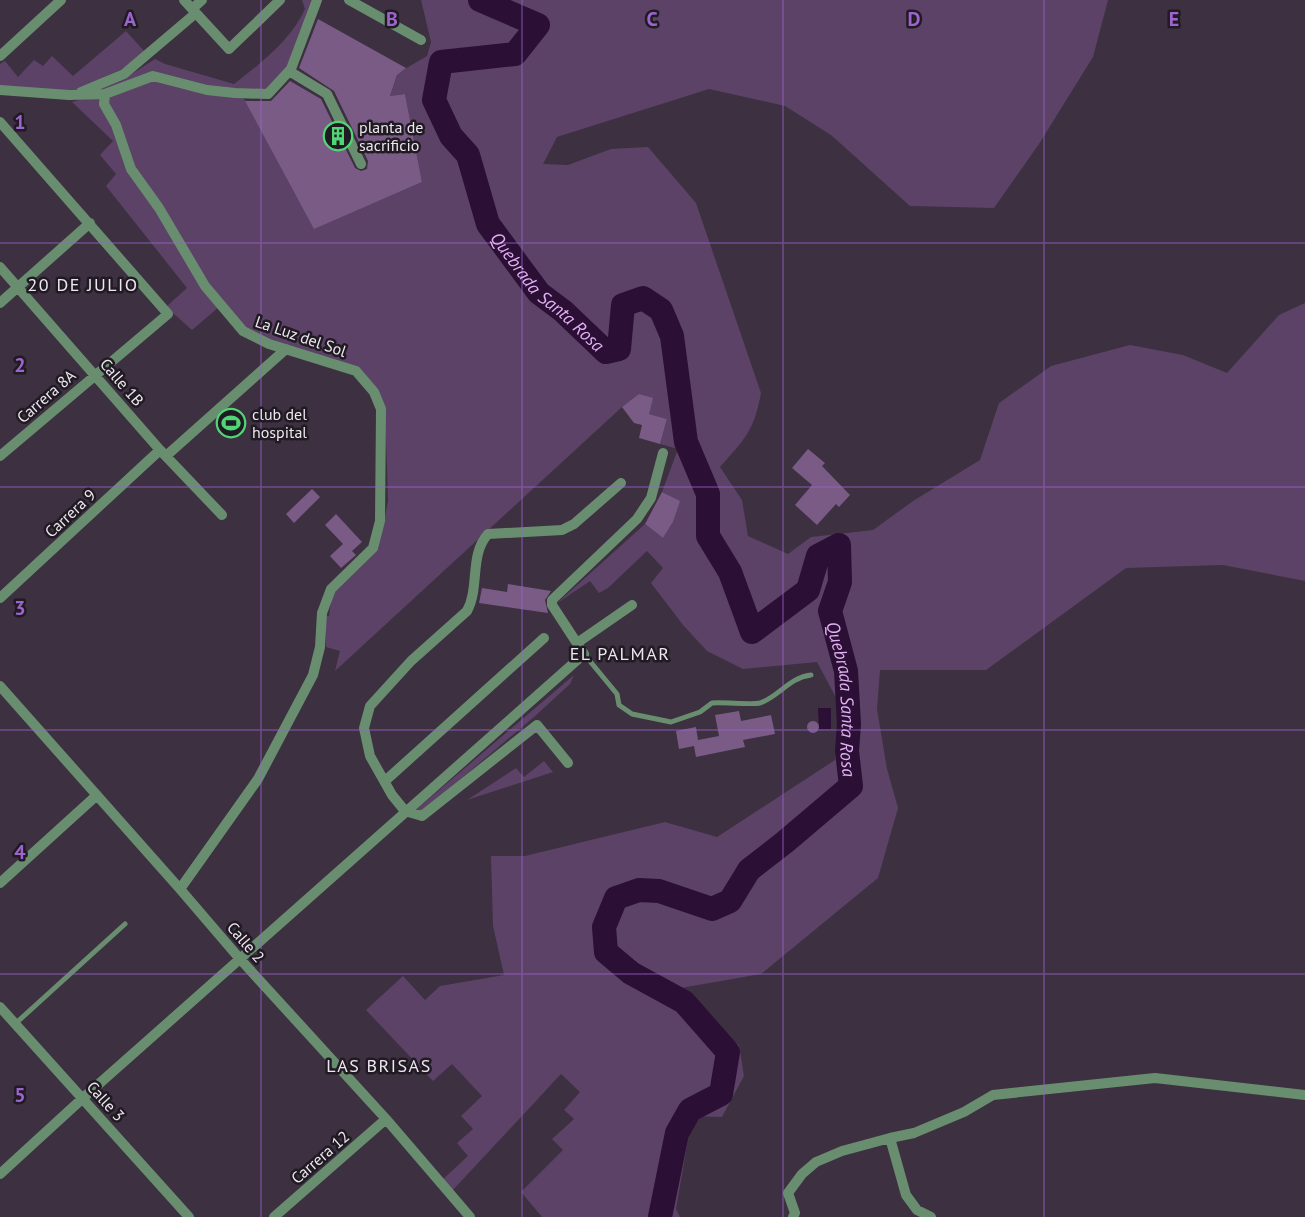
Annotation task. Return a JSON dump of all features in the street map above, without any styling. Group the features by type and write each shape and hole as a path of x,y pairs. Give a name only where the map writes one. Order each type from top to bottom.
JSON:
{"street":[{"path":"0,56 61,0"},
{"path":"184,0 229,49 280,0"},
{"path":"75,95 124,74 194,11 202,0"},
{"path":"0,90 75,95 105,94 153,76 207,90 268,94 289,71 317,0"},
{"path":"349,0 420,40"},
{"path":"289,71 327,94 361,164"},
{"name":"La Luz del Sol","path":"105,94 104,104 116,125 131,169 159,208 206,286 243,331 269,344 356,370 374,392 381,409 380,521 373,548 331,589 321,613 320,647 313,675 258,779 180,889"},
{"path":"0,122 90,223 0,303"},
{"name":"Carrera 8A","path":"0,456 168,314 90,223"},
{"name":"Calle 1B","path":"0,267 163,453 222,515"},
{"name":"Carrera 9","path":"0,598 163,453 286,349"},
{"path":"0,1174 584,654 552,605 552,600 637,519 651,498 663,453"},
{"path":"568,763 537,725 422,816 405,811 392,795 370,756 364,728 370,706 411,661 467,611 472,602 478,551 488,534 562,530 574,524 621,483"},
{"path":"577,643 632,604"},
{"path":"385,781 544,638"},
{"name":"Calle 2","path":"0,686 240,960 386,1119 470,1217"},
{"path":"0,883 97,795"},
{"name":"Calle 3","path":"0,1007 189,1217"},
{"path":"793,1217 795,1213 788,1193 802,1174 816,1162 842,1151 890,1137 914,1133 948,1120 993,1095 1155,1078 1305,1095"},
{"name":"Carrera 12","path":"274,1217 386,1119"},
{"path":"890,1137 906,1195 917,1210 931,1217"}],"lane":[{"path":"584,654 617,694 619,705 624,710 632,714 672,722 700,712 712,703 759,704 799,676 810,675"},
{"path":"15,1024 125,924"}],"shaded area":[{"path":"302,0 312,0 288,68 266,91 208,87 152,72 105,90 86,92 127,77 155,59 234,84 284,41 305,9"},
{"path":"421,0 1108,0 1093,57 1039,144 994,208 910,206 831,135 785,106 709,89 557,137 543,164 568,165 611,149 648,147 696,203 761,393 752,426 720,467 742,500 748,536 788,554 811,537 873,530 913,501 980,460 999,403 1051,366 1130,345 1183,355 1227,373 1279,315 1305,303 1305,581 1223,565 1126,568 986,670 880,670 877,709 887,769 898,808 878,878 761,974 681,988 708,1018 739,1045 744,1076 722,1117 692,1116 676,1209 680,1217 542,1217 521,1192 563,1150 552,1139 574,1119 564,1110 580,1092 561,1074 452,1191 442,1180 468,1156 457,1143 473,1129 461,1116 482,1096 452,1064 433,1081 366,1010 403,976 425,1000 440,986 504,975 493,926 491,856 525,856 665,822 717,837 835,760 841,707 817,662 743,669 707,651 683,625 651,583 663,568 647,551 608,588 599,593 590,581 556,604 645,524 663,538 673,522 679,501 662,492 678,449 660,444 667,419 649,414 639,395 622,407 335,671 340,651 326,647 326,616 329,616 332,593 383,527 388,501 385,409 357,367 279,344 244,329 219,307 192,330 166,307 187,288 106,186 116,174 100,155 113,141 72,102 153,78 243,97 314,228 422,182 405,94 390,96 398,73 427,56 431,42"},
{"path":"126,31 145,52 122,69 73,92 0,87 0,64 5,61 18,77 34,60 43,66 52,56 73,76"},
{"name":"club del hospital","path":"235,409 246,419 227,438 216,426"},
{"path":"574,675 570,684 534,717 418,815 411,814"},
{"path":"818,708 831,708 831,729 819,729"},
{"path":"544,761 553,772 467,800 516,768 524,777"}],"building":[{"name":"planta de sacrificio","path":"318,19 406,68 397,75 390,96 405,94 422,182 314,229 245,101 271,101 290,81 321,99 355,168 361,171 367,169 368,161 334,91 299,68"},
{"path":"639,394 653,398 649,414 667,419 660,444 639,438 642,425 634,423 622,407"},
{"path":"808,449 825,463 822,466 850,495 839,507 836,504 817,525 795,505 812,485 792,468"},
{"path":"312,489 320,497 294,523 286,514"},
{"path":"662,492 680,501 673,522 663,538 645,524"},
{"path":"336,514 362,542 352,551 356,555 341,568 330,556 343,544 325,525"},
{"path":"508,584 551,591 545,600 548,613 479,603 482,588 507,592"},
{"path":"739,711 741,721 771,715 775,734 743,740 745,747 696,757 694,746 679,749 676,731 696,727 698,740 719,736 715,715"},
{"path":"815,721 819,727 815,733 811,733 807,725"}],"waterway":[{"name":"Quebrada Santa Rosa","path":"480,0 538,25 515,54 441,62 434,100 451,136 468,155 488,224 539,293 563,311 606,352 619,349 623,305 643,298 661,310 672,336 686,442 708,494 708,536 730,572 752,632 808,590 818,556 839,545 840,582 830,611 846,671 849,724 847,751 851,786 749,870 730,901 712,909 659,891 639,890 616,898 604,927 606,952 631,973 684,1002 728,1052 721,1094 690,1110 677,1133 660,1217"}],"place":[{"name":"planta de sacrificio","path":"338,136"},
{"name":"club del hospital","path":"231,423"}],"district":[{"name":"20 DE JULIO","path":"83,284"},
{"name":"EL PALMAR","path":"620,653"},
{"name":"LAS BRISAS","path":"379,1065"}]}
